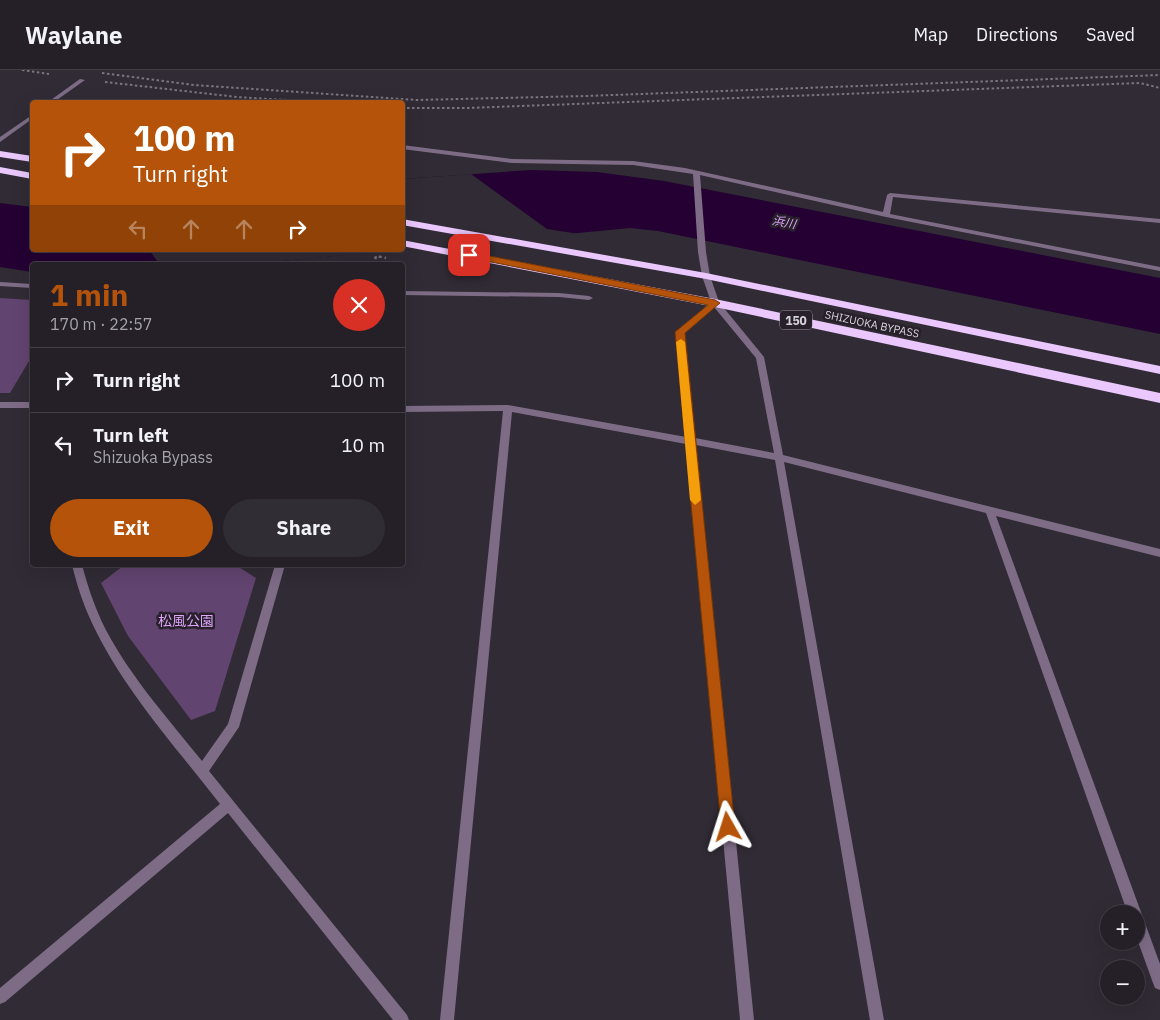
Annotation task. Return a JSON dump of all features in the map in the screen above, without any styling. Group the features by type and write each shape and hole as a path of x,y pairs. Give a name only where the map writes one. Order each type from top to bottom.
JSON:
{"highway":[{"path":"0,154 30,160"},
{"path":"0,170 30,176"},
{"name":"SHIZUOKA BYPASS","path":"405,223 706,276 1160,370"},
{"name":"SHIZUOKA BYPASS","path":"405,243 715,303 1160,398"}],"street":[{"path":"54,100 82,80"},
{"path":"0,140 30,118"},
{"path":"405,148 512,161 633,164 696,172 886,215 1160,269"},
{"path":"696,172 702,252 706,276 715,303 760,357 779,456 877,1020"},
{"path":"886,215 890,194 1160,221"},
{"path":"0,284 30,286"},
{"path":"405,293 559,295 589,298"},
{"path":"715,303 680,332 689,442 747,1020"},
{"path":"0,405 30,406"},
{"path":"447,1020 508,408"},
{"path":"405,409 508,408 689,442 779,456 1160,553"},
{"path":"989,509 1132,905"},
{"path":"77,567 82,590 99,628 130,679 228,805 402,1020"},
{"path":"202,771 233,727 279,567"},
{"path":"0,997 228,805"},
{"path":"1145,940 1160,983"}],"path":[{"path":"22,70 82,80 238,97 287,100"},
{"path":"95,71 194,86 417,100 568,97 1160,75"},
{"path":"405,108 467,108 1140,83 1160,88"},
{"path":"375,262 376,256"}],"green space":[{"path":"0,298 30,300 30,359 10,393 0,393"},
{"name":"松風公園","path":"122,567 239,567 256,578 215,711 191,720 128,636 101,583"}],"water":[{"name":"浜川","path":"531,170 597,172 664,181 1160,278 1160,334 658,231 630,228 405,250 405,179"},
{"path":"0,203 30,207 30,252 377,252 269,262 30,262 30,272 0,267"}],"pier":[{"path":"471,174 547,229 579,234 405,250 405,179"},
{"path":"150,252 380,252 270,262 158,262"}],"slow traffic":[{"path":"681,342 695,500"}],"route":[{"path":"469,255 715,303 680,332 689,442 728,827"}]}
